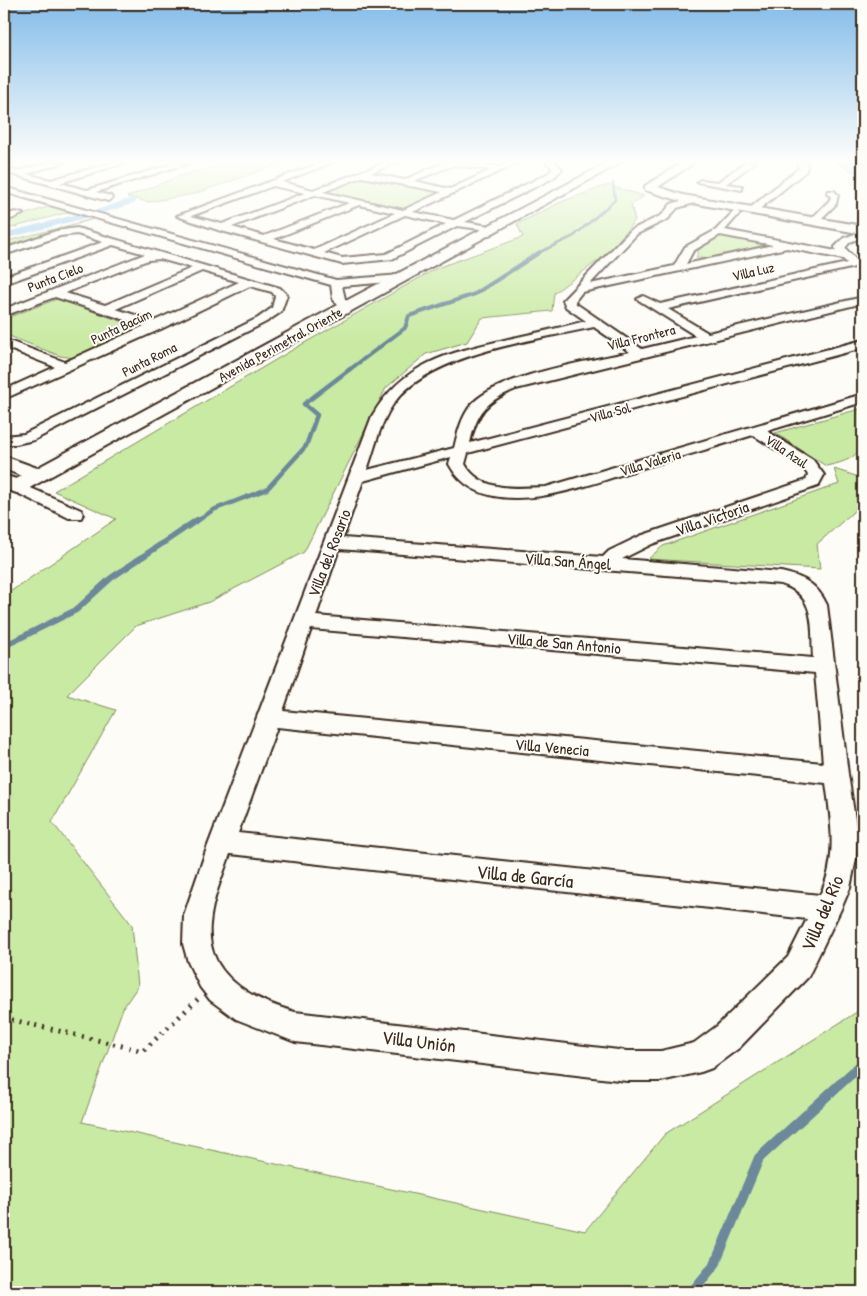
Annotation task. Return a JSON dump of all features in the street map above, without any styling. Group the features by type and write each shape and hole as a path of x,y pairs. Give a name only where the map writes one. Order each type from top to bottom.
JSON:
{"street":[{"path":"124,222 336,283 401,278"},
{"path":"203,222 342,261 388,256 450,223 489,231"},
{"path":"221,228 235,222"},
{"path":"265,239 307,222"},
{"path":"315,253 383,222"},
{"name":"Avenida Perimetral Oriente","path":"10,484 37,475 505,222"},
{"path":"640,352 568,303 630,235 653,222"},
{"path":"678,269 685,254 694,244 719,232 727,222"},
{"path":"792,222 862,234"},
{"path":"819,222 862,234"},
{"path":"4,252 73,230 249,282"},
{"path":"719,232 844,256"},
{"path":"859,268 844,256 840,250 842,243 862,234"},
{"name":"Punta Cielo","path":"153,255 182,239"},
{"path":"4,281 115,241"},
{"name":"Punta Cielo","path":"4,313 153,255 196,243"},
{"path":"578,290 788,245"},
{"path":"106,309 201,268"},
{"name":"Villa Luz","path":"658,308 859,268"},
{"name":"Punta Roma","path":"10,440 29,437 272,314 279,306 281,295 279,292 249,282"},
{"name":"Punta Bacúm","path":"4,395 249,282"},
{"path":"336,283 339,300 345,307"},
{"path":"55,293 157,326"},
{"path":"643,300 705,337"},
{"name":"Villa Frontera","path":"461,451 471,416 484,401 497,392 541,377 640,352 863,300"},
{"name":"Villa del Rosario","path":"197,921 222,842 382,410 411,376 422,369 461,354 595,322"},
{"name":"Villa Sol","path":"356,478 863,344"},
{"path":"7,346 67,367"},
{"name":"Villa Valeria","path":"461,451 457,464 459,472 474,486 496,490 547,492 863,398"},
{"name":"Villa Azul","path":"756,430 808,462 816,475"},
{"path":"4,462 37,475"},
{"name":"Villa Victoria","path":"607,564 615,556 646,540 806,486 812,483 816,475"},
{"path":"10,484 75,514"},
{"name":"Villa San Ángel","path":"334,543 774,576 800,583"},
{"name":"Villa del Río","path":"701,1057 728,1037 798,967 837,888 843,859 845,832 836,774 818,605 809,590 800,583"},
{"name":"Villa de San Antonio","path":"303,622 825,666"},
{"name":"Villa Venecia","path":"269,718 836,774"},
{"name":"Villa de García","path":"222,842 828,909"},
{"name":"Villa Unión","path":"197,921 197,943 204,967 215,983 237,1005 264,1019 295,1026 627,1066 661,1066 701,1057"}],"path":[{"path":"4,1018 143,1051 215,983"}],"green space":[{"path":"4,222 31,222 4,230"},
{"path":"80,222 82,222 4,247 4,242"},
{"path":"633,222 607,254 554,293 552,311 482,318 467,342 426,354 386,388 304,552 209,602 136,626 67,695 116,710 52,822 132,925 138,986 123,1008 82,1122 585,1231 665,1134 863,1008 863,1292 4,1292 4,596 116,519 54,491 299,346 437,268 523,237 517,224"},
{"path":"723,235 775,245 710,258 696,258 700,246"},
{"path":"57,299 141,328 75,358 60,356 4,334 4,319"},
{"path":"863,408 863,432 860,448 849,459 839,463 826,466 775,433"},
{"path":"834,469 862,478 863,499 852,513 817,544 820,569 648,559 663,546 839,484"}],"waterway":[{"path":"4,236 57,222"},
{"path":"540,252 574,236 589,222"},
{"path":"349,370 405,328 409,316 475,294 540,252"},
{"path":"196,522 213,510 267,489 306,446 317,415 304,404 350,369"},
{"path":"4,646 76,610 111,578 197,520"},
{"path":"692,1292 715,1264 759,1158 863,1063"}]}
